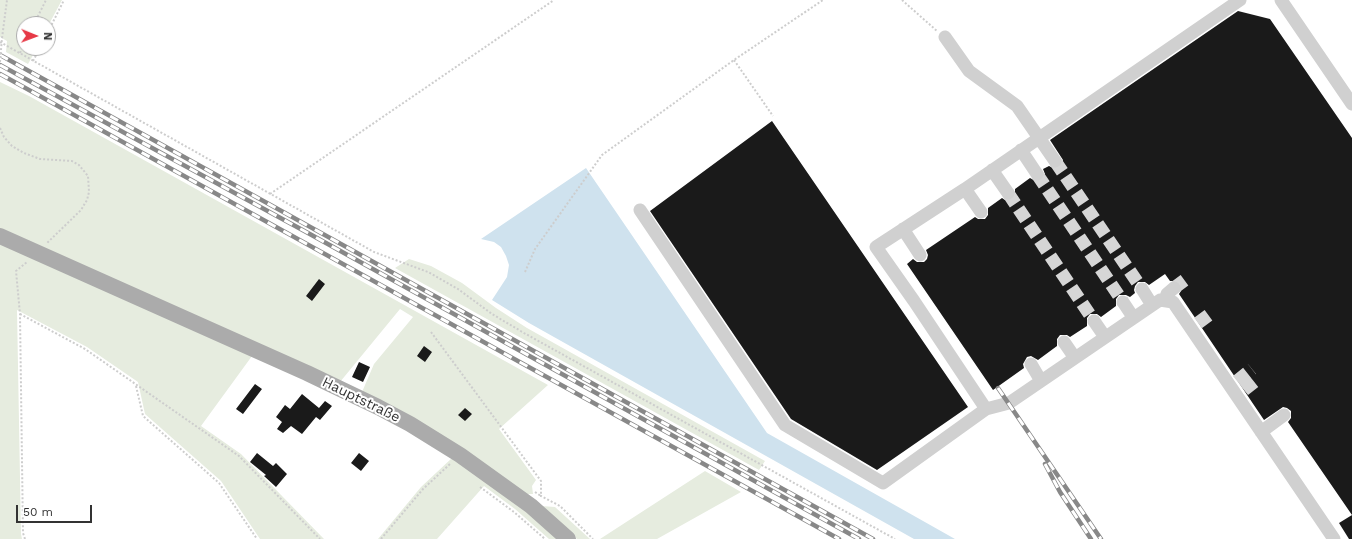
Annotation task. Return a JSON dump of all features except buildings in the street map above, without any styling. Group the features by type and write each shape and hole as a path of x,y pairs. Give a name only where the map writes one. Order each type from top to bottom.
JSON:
{"main road":[{"name":"Hauptstraße","path":"0,236 33,257 259,352 356,396 410,424 458,462 536,501 568,539"}],"lane":[{"path":"986,409 914,301 876,248 1040,138 1240,0"},
{"path":"1281,0 1352,104"},
{"path":"945,37 969,71 1017,106 1055,161"},
{"path":"1021,150 1037,174"},
{"path":"992,170 1008,193"},
{"path":"965,188 981,212"},
{"path":"640,210 785,426 883,483 986,409 1009,403 1160,300 1173,302 1195,326 1237,388 1261,432 1334,539"},
{"path":"903,229 920,255"},
{"path":"1165,300 1166,294 1174,288"},
{"path":"1142,289 1152,305"},
{"path":"1123,302 1136,316"},
{"path":"1094,321 1105,337"},
{"path":"1064,342 1075,358"},
{"path":"1031,364 1041,381"},
{"path":"1261,432 1284,415"}],"path":[{"path":"0,62 7,0"},
{"path":"38,16 46,0"},
{"path":"56,16 64,0"},
{"path":"270,194 554,0"},
{"path":"525,272 535,249 602,155 734,60 823,0"},
{"path":"902,0 945,37"},
{"path":"0,42 16,51"},
{"path":"25,56 374,252 428,272 458,288 492,314 524,333 895,539"},
{"path":"33,61 36,56"},
{"path":"734,60 773,116"},
{"path":"0,128 4,137 12,146 24,153 40,159 72,161 80,166 88,176 89,192 87,200 81,210 33,257 16,271 20,314 23,533 25,539"},
{"path":"20,314 85,349 238,456 320,539"},
{"path":"431,332 540,481 536,501 560,506 593,539"},
{"path":"136,384 142,416 219,483 257,539"},
{"path":"381,539 423,489 450,464 458,462"},
{"path":"479,486 514,512 545,539"}],"shaded area":[{"path":"0,0 62,0 53,16 16,16 16,56 32,56 28,64 6,52 7,41 0,37"},
{"path":"0,82 29,96 548,385 499,429 536,480 532,486 533,494 526,494 362,392 374,364 413,317 400,309 340,382 0,231"},
{"path":"0,244 252,356 201,426 241,454 324,539 260,539 221,481 145,414 138,382 87,347 17,310 22,539 0,539"},
{"path":"409,259 431,266 462,283 496,308 527,328 765,461 759,470 395,268"},
{"path":"452,458 531,515 558,539 549,539 515,509 484,486 437,539 378,539 421,487"},
{"path":"705,471 741,492 657,539 600,539"},
{"path":"541,506 555,507 590,539 577,539"}],"water":[{"path":"586,168 767,433 955,539 914,539 529,323 492,300 507,277 509,265 501,247 494,242 481,239"}],"tunnel":[{"path":"1055,161 1142,289"},
{"path":"1037,174 1123,302"},
{"path":"1008,193 1094,321"},
{"path":"1174,288 1189,277"},
{"path":"1198,323 1213,312"},
{"path":"1237,381 1252,369"},
{"path":"1244,390 1258,379"}],"railway":[{"path":"0,55 873,539"},
{"path":"0,65 308,233 859,539"},
{"path":"0,74 839,539"},
{"path":"998,388 1101,539"},
{"path":"1045,464 1060,492 1091,539"}]}
